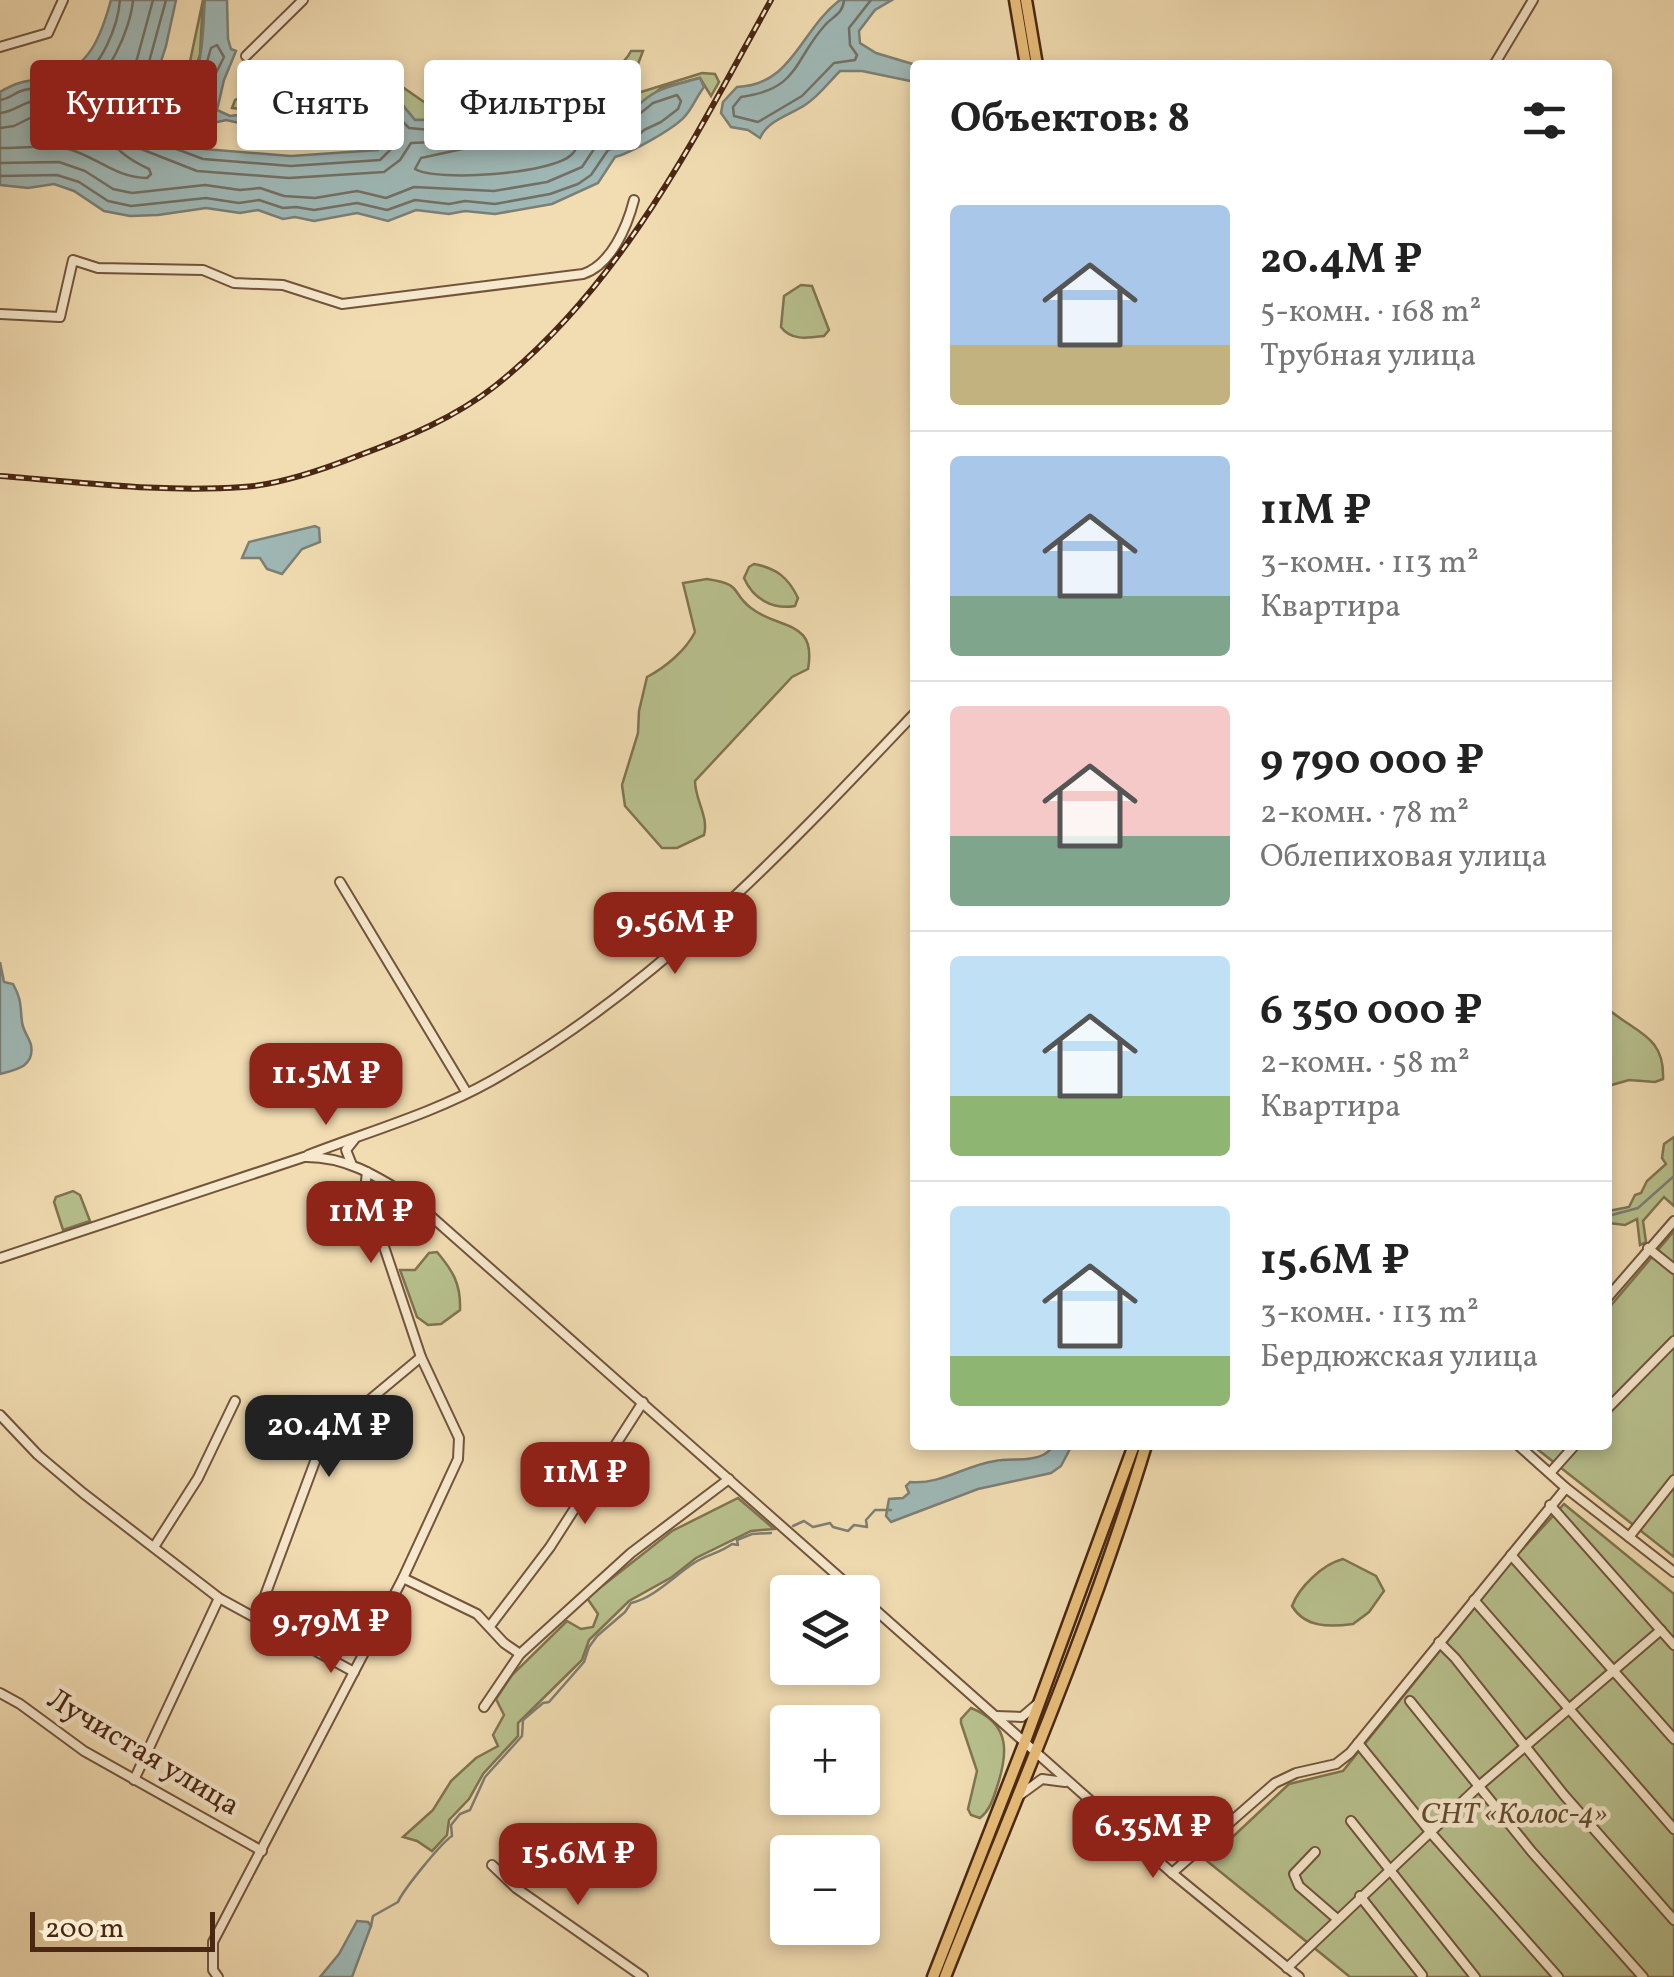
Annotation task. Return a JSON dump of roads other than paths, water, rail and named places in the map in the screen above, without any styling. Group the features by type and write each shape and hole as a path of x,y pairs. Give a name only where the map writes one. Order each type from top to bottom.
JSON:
{"highway":[{"path":"1014,0 1025,60"},
{"path":"1026,0 1036,60"},
{"path":"933,1977 1132,1450"},
{"path":"946,1977 1120,1526 1144,1450"}],"street":[{"path":"0,47 48,33 62,0"},
{"path":"246,56 303,0"},
{"path":"1497,60 1533,0"},
{"path":"0,314 60,317 74,260 98,268 203,270 234,282 284,285 342,304 583,274 600,266 628,221 634,200"},
{"path":"0,1258 304,1157 467,1093 607,1008 668,958 725,907 910,719"},
{"path":"340,882 467,1093"},
{"path":"335,1158 341,1147 362,1134"},
{"path":"352,1164 348,1146 362,1134"},
{"path":"304,1157 335,1158 352,1164 407,1196 837,1575"},
{"path":"218,1977 213,1970 213,1942 403,1578 455,1467 460,1446 453,1422 420,1357 365,1190 367,1172"},
{"path":"1612,1293 1674,1221"},
{"path":"1648,1248 1674,1268"},
{"path":"1612,1403 1674,1342"},
{"path":"257,1618 320,1448 343,1422 420,1357"},
{"path":"154,1547 198,1478 235,1401"},
{"path":"490,1626 550,1547 643,1402"},
{"path":"0,1415 38,1455 83,1493 219,1598 354,1672"},
{"path":"1524,1450 1674,1572"},
{"path":"1550,1473 1570,1450"},
{"path":"484,1707 520,1654 631,1554 730,1479"},
{"path":"1629,1537 1674,1480"},
{"path":"1172,1872 1274,1783 1296,1772 1336,1764 1358,1743 1566,1488"},
{"path":"1550,1505 1674,1645"},
{"path":"1511,1555 1674,1739"},
{"path":"403,1578 477,1614 520,1654"},
{"path":"134,1780 219,1598"},
{"path":"1474,1600 1674,1829"},
{"path":"880,1614 1034,1753 1299,1977"},
{"path":"1287,1968 1479,1786 1661,1630"},
{"path":"1439,1642 1564,1796 1674,1920"},
{"name":"Лучистая улица","path":"0,1693 84,1751 262,1850"},
{"path":"992,1715 1022,1718 1042,1697"},
{"path":"1410,1700 1532,1852 1643,1977"},
{"path":"1358,1743 1558,1977"},
{"path":"1016,1798 1034,1782 1049,1778 1075,1787"},
{"path":"1351,1822 1475,1977"},
{"path":"1315,1852 1294,1874 1299,1886 1336,1918"},
{"path":"492,1865 516,1888 642,1977"},
{"path":"1360,1896 1422,1975"}],"water":[{"path":"111,0 176,0 161,60 83,60 98,37"},
{"path":"205,0 227,0 228,39 231,49 236,51 217,110 217,60 199,60"},
{"path":"840,0 892,0 875,10 859,31 860,43 876,53 910,63 910,81 862,71 840,71 814,98 774,122 760,138 748,130 731,127 721,113 723,102 737,87 756,84 784,67 826,12"},
{"path":"700,78 704,87 688,112 641,145 641,104 673,85"},
{"path":"30,81 30,150 216,150 291,156 404,150 404,108 415,120 424,120 424,150 633,150 615,157 598,183 552,204 495,214 416,210 388,221 357,213 314,221 283,219 258,210 240,213 206,208 130,216 104,211 74,191 54,184 28,188 0,185 0,92"},
{"path":"217,110 237,115 237,122 217,122"},
{"path":"319,528 320,542 302,549 282,574 267,569 260,558 242,558 249,542"},
{"path":"0,962 4,982 13,984 18,994 31,1052 23,1066 0,1074"},
{"path":"1069,1450 1061,1466 1051,1473 978,1489 891,1522 886,1516 889,1499 903,1498 909,1493 906,1486 910,1482 932,1481 974,1466"},
{"path":"357,1921 371,1926 352,1977 320,1977 339,1954"}],"waterway":[{"path":"1612,1215 1638,1208 1674,1176"},
{"path":"793,1526 804,1521 813,1527 830,1523 848,1531 854,1525 867,1527 866,1520 875,1510 891,1510"},
{"path":"371,1926 373,1916 398,1902 452,1836 451,1825 460,1814 470,1810 485,1777 522,1736 523,1720 549,1702 584,1662 597,1636 631,1603 656,1592 699,1560 732,1544 738,1545 737,1540 752,1534 771,1533"}],"railway":[{"path":"0,476 152,488 257,486 347,460 413,434 464,407 495,386 540,346 618,256 683,157 771,0"}],"park label":[{"name":"СНТ «Колос-4»","path":"1514,1815"}]}
